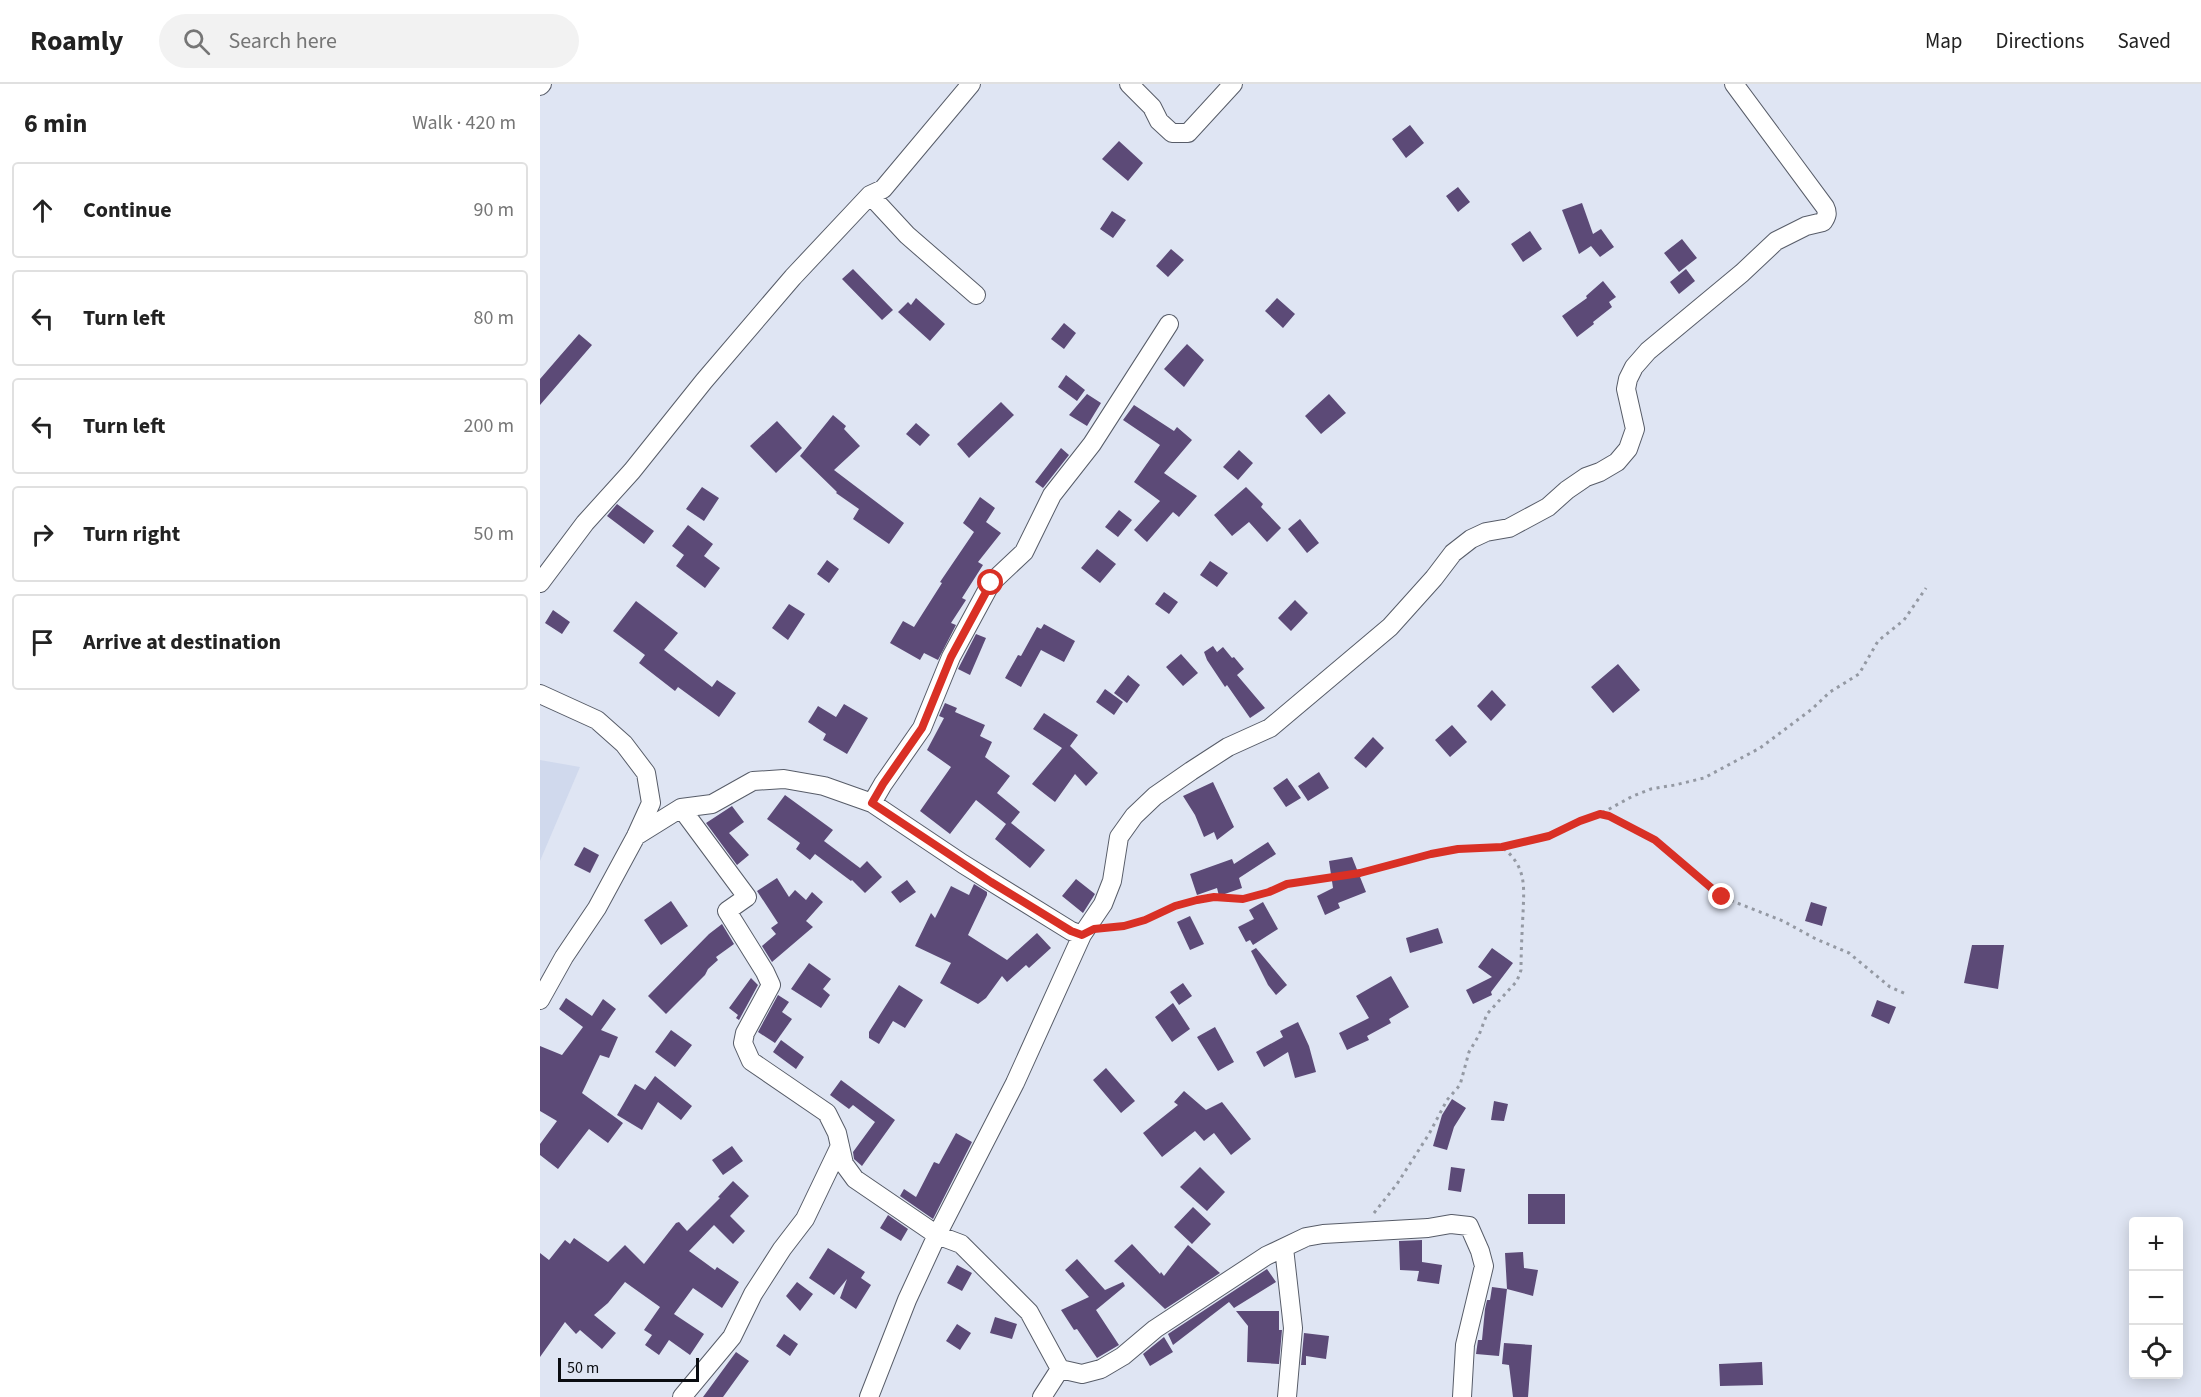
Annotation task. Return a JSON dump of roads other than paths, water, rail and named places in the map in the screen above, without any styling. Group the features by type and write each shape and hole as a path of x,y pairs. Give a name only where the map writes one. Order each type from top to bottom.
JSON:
{"street":[{"path":"540,583 585,523 632,471 704,381 793,277 870,195 883,189 971,84"},
{"path":"1129,84 1152,107 1159,121 1172,133 1188,133 1233,84"},
{"path":"869,1397 907,1300 937,1235 1015,1083 1082,935 1103,904 1112,881 1119,837 1134,816 1155,796 1228,747 1270,728 1390,627 1453,553 1471,539 1486,532 1509,528 1548,507 1586,477 1617,462 1628,449 1635,429 1626,389 1634,367 1648,351 1742,273 1776,241 1806,226 1823,222 1827,212 1825,207 1734,84"},
{"path":"870,195 907,235 976,296"},
{"path":"872,803 922,728 951,657 991,583 1024,552 1052,495 1092,444 1169,324"},
{"path":"540,694 597,720 624,744 646,773 651,803 597,908 564,957 540,1000"},
{"path":"636,836 681,808 712,804 753,781 784,779 824,786 872,803 991,882 1071,931 1082,935"},
{"path":"681,808 747,897 727,911 765,972 771,986 745,1033 742,1043 751,1061 827,1113 837,1133 848,1171 855,1179 937,1235 961,1244 1029,1312 1060,1369 1082,1374 1101,1369 1124,1356 1155,1329 1187,1307 1266,1256 1315,1235 1451,1224 1468,1226 1480,1251 1484,1266 1465,1345 1462,1397"},
{"path":"682,1397 732,1337 753,1293 782,1249 806,1219 840,1146"},
{"path":"829,1168 848,1171"},
{"path":"1284,1248 1293,1328 1287,1397"},
{"path":"1042,1397 1060,1369"}]}
